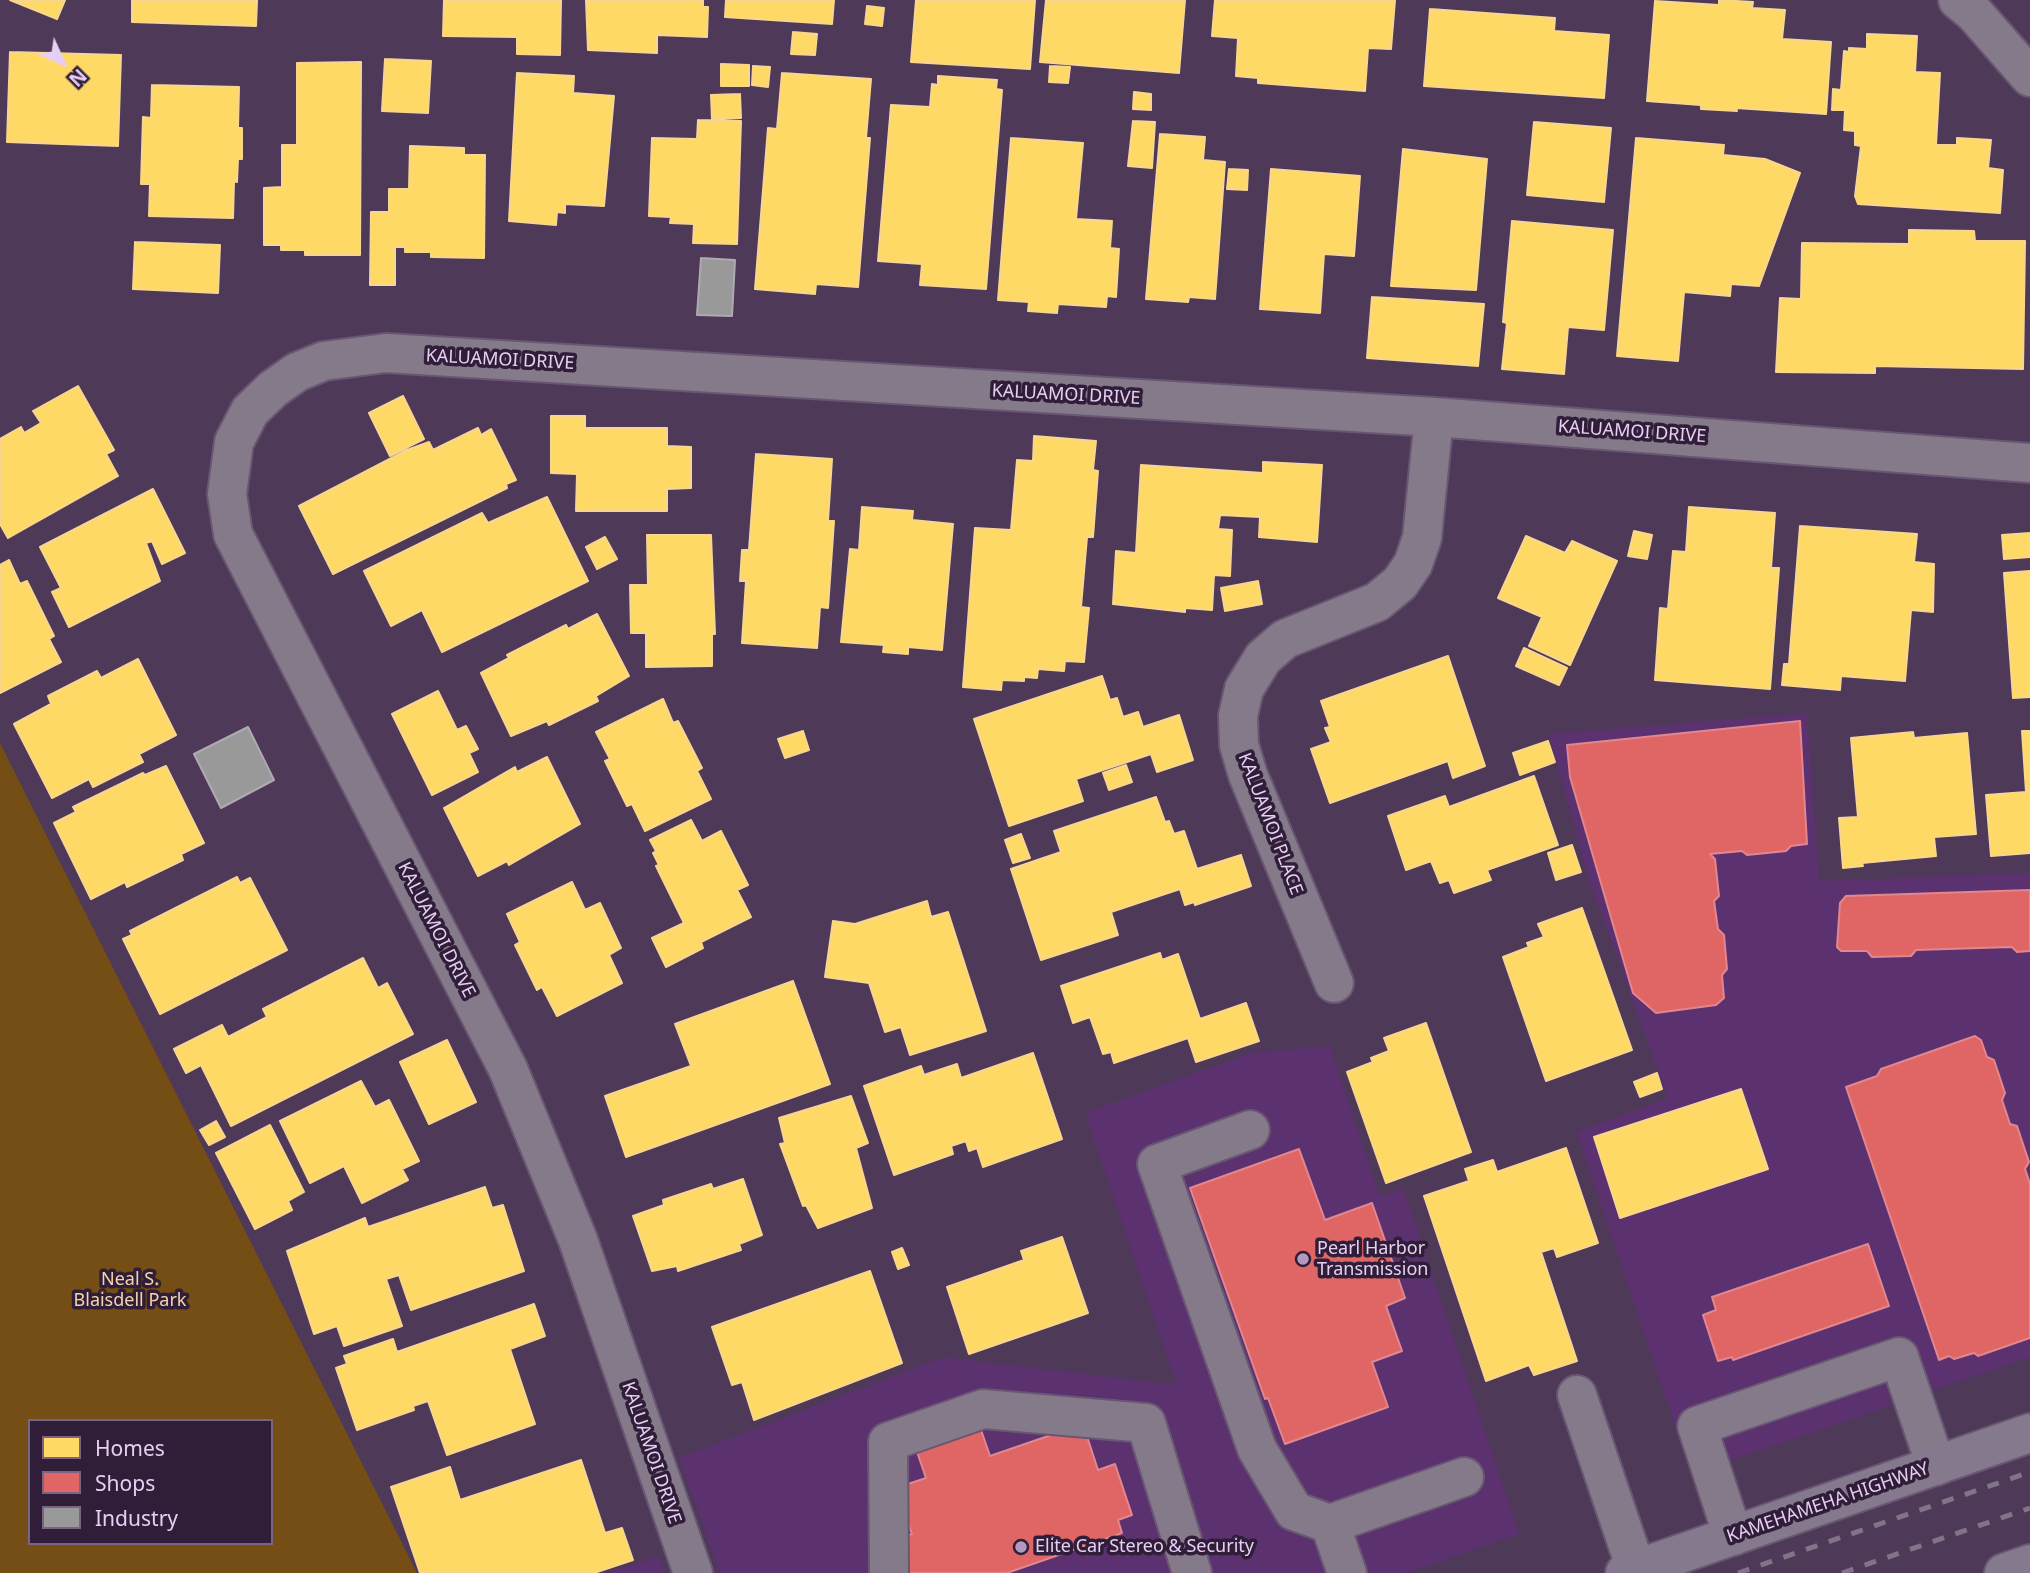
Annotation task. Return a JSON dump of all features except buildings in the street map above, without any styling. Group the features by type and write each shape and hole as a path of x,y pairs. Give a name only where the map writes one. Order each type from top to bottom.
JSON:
{"main road":[{"name":"KAMEHAMEHA HIGHWAY","path":"1630,1571 2030,1433"},
{"path":"2004,1573 2030,1564"}],"street":[{"path":"1958,0 1974,13 2030,78"},
{"name":"KALUAMOI DRIVE","path":"692,1573 578,1240 508,1069 233,534 227,494 228,470 234,442 250,411 298,372 324,361 386,353 1434,417 2030,463"},
{"name":"KALUAMOI PLACE","path":"1334,983 1248,775 1239,745 1238,716 1244,689 1263,658 1285,639 1377,602 1400,583 1413,564 1422,538 1434,417"},
{"path":"1250,1130 1157,1164 1257,1449 1294,1511 1330,1524 1464,1477"},
{"path":"1733,1536 1697,1426 1899,1357 1936,1466"},
{"path":"1577,1395 1630,1571"},
{"path":"889,1573 888,1443 983,1409 1146,1423 1192,1573"},
{"path":"1330,1524 1347,1573"}],"shaded area":[{"path":"1807,713 1819,881 2030,873 2030,1357 1691,1474 1577,1132 1668,1098 1587,874 1549,734"},
{"path":"1330,1046 1380,1196 1403,1188 1519,1534 1406,1573 720,1573 679,1458 943,1357 1177,1385 1085,1113 1251,1053"},
{"path":"660,1556 663,1573 607,1573"}],"green space":[{"name":"Neal S. Blaisdell Park","path":"0,743 417,1573 0,1573"}],"railway":[{"path":"1738,1573 2030,1472"},
{"path":"1842,1573 2030,1508"}],"place":[{"name":"Pearl Harbor Transmission","path":"1303,1259"},
{"name":"Elite Car Stereo & Security","path":"1021,1547"}]}
